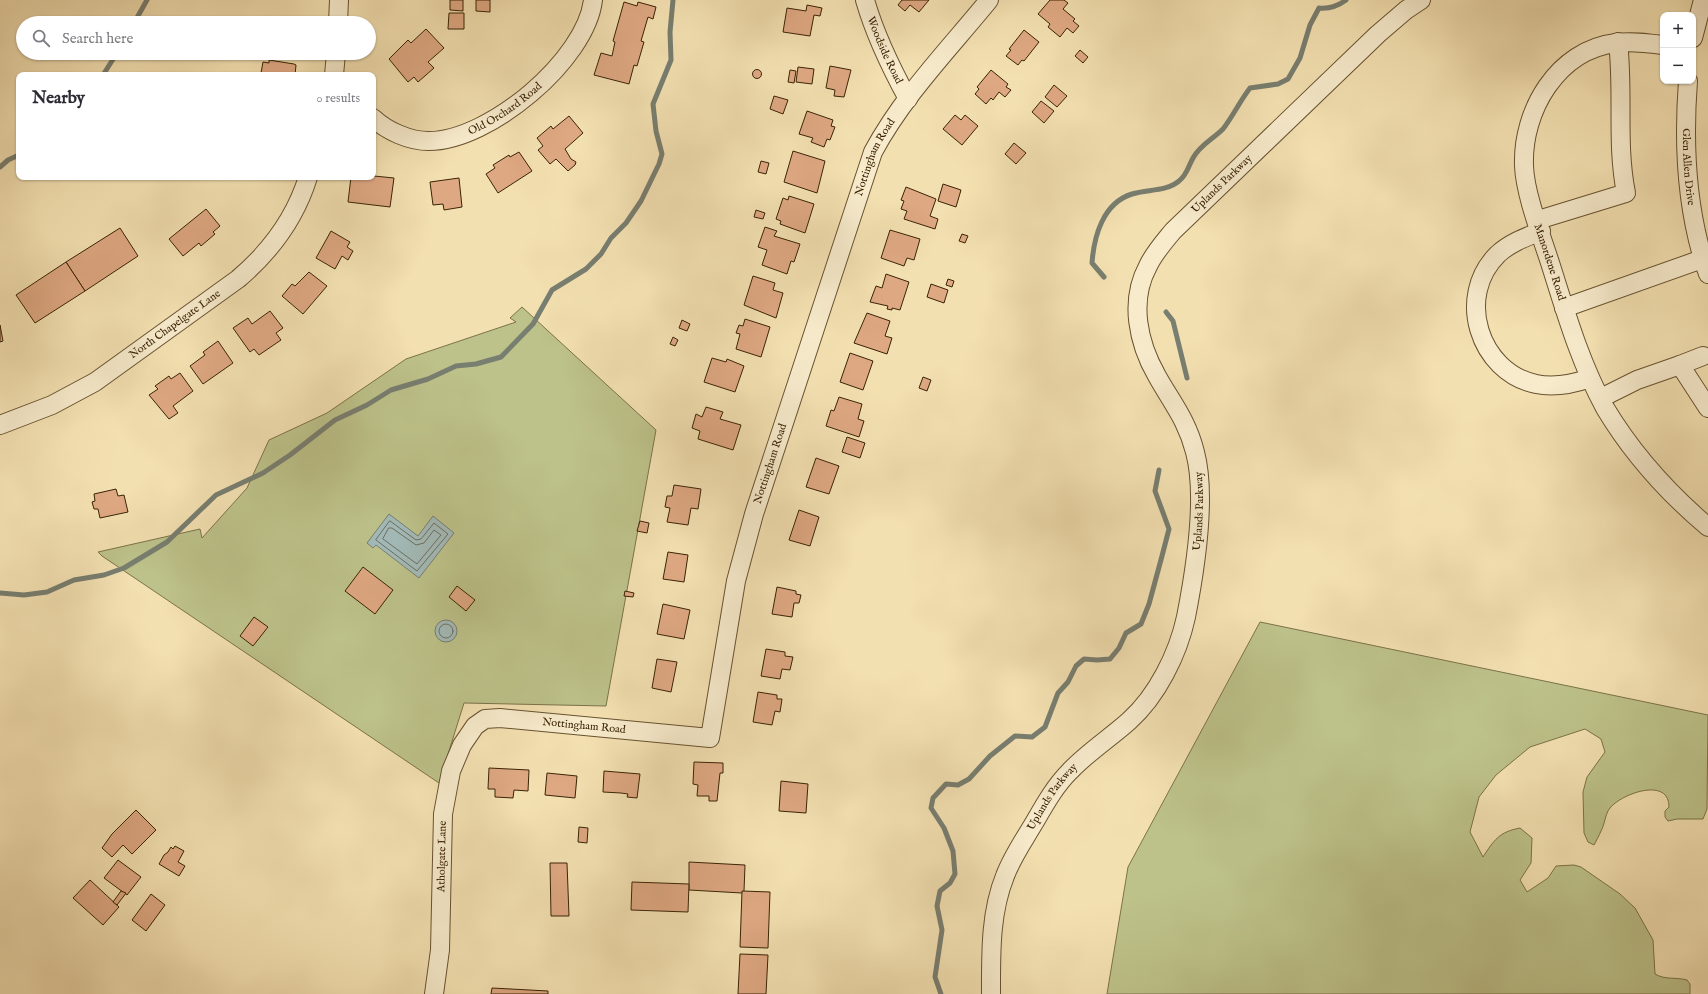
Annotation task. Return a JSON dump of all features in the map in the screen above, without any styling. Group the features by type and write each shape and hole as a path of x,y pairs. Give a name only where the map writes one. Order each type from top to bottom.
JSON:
{"street":[{"path":"338,16 339,0"},
{"name":"Old Orchard Road","path":"376,121 381,125 402,135 428,141 453,137 479,127 527,97 543,83 585,29 593,0"},
{"name":"Woodside Road","path":"864,0 871,24 886,59 908,99"},
{"name":"Nottingham Road","path":"475,726 485,719 500,718 710,738 736,581 754,514 873,152 886,128 908,99 989,0"},
{"name":"Uplands Parkway","path":"991,994 993,927 1005,876 1018,850 1054,789 1087,755 1130,720 1145,705 1170,662 1185,621 1190,593 1198,521 1199,485 1196,454 1189,430 1180,412 1157,376 1145,353 1139,330 1137,308 1140,285 1147,267 1173,231 1378,34 1406,10 1421,0"},
{"path":"1696,27 1703,0"},
{"path":"1590,378 1561,386 1548,386 1523,381 1498,364 1489,353 1480,335 1475,305 1478,290 1489,264 1505,248 1539,226 1626,193 1621,156 1621,81 1618,42"},
{"name":"Manordene Road","path":"1660,45 1618,42 1593,48 1569,63 1547,86 1534,109 1527,137 1524,166 1528,191 1564,308 1582,360 1590,378 1618,428 1649,470 1669,492 1708,527"},
{"path":"334,72 335,60"},
{"name":"Glen Allen Drive","path":"1688,84 1685,132 1686,161 1694,219 1706,263"},
{"name":"North Chapelgate Lane","path":"0,425 52,405 95,382 238,279 259,261 276,241 299,203 307,180"},
{"path":"1564,308 1706,263"},
{"path":"1601,398 1637,380 1703,356"},
{"path":"1680,365 1708,408"},
{"name":"Atholgate Lane","path":"434,994 440,950 443,814 451,771 462,745 475,726"}],"green space":[{"path":"522,307 656,430 606,706 464,703 439,783 98,552 200,529 202,538 247,488 269,440 327,413 406,359 516,322 510,318"},
{"path":"1260,622 1708,715 1707,809 1703,819 1677,819 1668,821 1665,817 1665,811 1669,807 1667,798 1661,792 1653,790 1634,793 1616,803 1608,810 1594,845 1588,842 1584,833 1583,792 1587,777 1605,752 1601,739 1585,729 1530,747 1496,775 1479,797 1470,832 1483,857 1494,841 1502,834 1507,832 1520,828 1532,838 1531,863 1520,880 1527,892 1548,878 1556,866 1574,865 1581,867 1620,894 1635,908 1653,940 1655,974 1663,977 1687,980 1690,984 1690,994 1107,994 1128,867"}],"water":[{"path":"389,514 418,536 433,516 454,533 419,578 376,545 373,548 367,543"},
{"path":"446,620 450,621 456,627 456,635 450,641 446,642 442,641 436,635 435,631 436,627 442,621"}],"building":[{"path":"450,0 463,0 463,11 450,10"},
{"path":"476,0 490,0 490,12 476,11"},
{"path":"902,0 929,0 919,12 910,5 905,11 898,5"},
{"path":"1050,0 1064,0 1068,3 1063,9 1075,19 1073,21 1079,26 1073,33 1067,28 1060,37 1048,27 1050,24 1038,14"},
{"path":"624,2 637,6 638,2 656,7 653,19 648,17 641,41 644,42 637,66 634,65 629,84 594,75 601,53 612,56 615,42 613,41"},
{"path":"807,5 822,8 820,16 814,15 810,36 783,32 787,8 806,11"},
{"path":"449,13 464,13 464,29 448,29"},
{"path":"426,29 444,48 428,62 434,68 418,82 414,77 408,82 389,59 408,40 411,43"},
{"path":"1024,30 1039,42 1024,61 1022,60 1018,65 1006,56 1011,50 1009,49"},
{"path":"1080,50 1088,57 1083,63 1075,56"},
{"path":"269,60 294,64 296,65 295,72 261,72 263,62 269,63"},
{"path":"830,66 851,70 844,97 834,96 835,90 826,88"},
{"path":"798,67 814,69 812,84 796,82"},
{"path":"757,69 762,74 757,79 752,74"},
{"path":"790,70 796,71 794,83 788,82"},
{"path":"991,70 1008,84 1006,87 1011,90 1005,97 999,92 993,100 991,98 986,104 975,94 979,89 977,87"},
{"path":"1054,85 1067,96 1057,107 1045,97"},
{"path":"774,96 788,100 783,114 770,109"},
{"path":"1041,101 1054,111 1044,123 1032,112"},
{"path":"807,111 833,120 831,126 835,127 830,140 827,139 824,147 811,142 813,138 799,134"},
{"path":"955,115 961,120 965,115 978,126 962,145 943,129"},
{"path":"569,116 583,133 565,149 571,159 576,162 575,165 568,171 556,159 550,164 538,150 543,146 537,138 551,126 553,129"},
{"path":"1014,143 1026,153 1016,164 1005,154"},
{"path":"793,151 825,161 817,193 784,182"},
{"path":"519,152 532,171 498,193 486,174 495,168 493,165 509,155 510,157"},
{"path":"761,161 769,163 766,174 758,172"},
{"path":"376,176 394,178 390,207 348,202 351,180 376,180"},
{"path":"459,178 462,207 444,210 443,204 433,205 430,182"},
{"path":"943,184 961,190 956,207 938,201"},
{"path":"906,187 936,199 930,216 938,219 935,229 904,219 907,211 901,209 904,201 901,200"},
{"path":"789,196 814,204 805,233 780,224 781,221 776,219 783,198 788,200"},
{"path":"206,209 220,226 213,232 215,234 201,246 199,243 183,256 169,239"},
{"path":"756,210 765,213 763,219 754,217"},
{"path":"765,227 777,231 774,236 800,244 794,262 791,261 787,274 762,265 767,250 758,247"},
{"path":"120,228 138,256 85,291 66,262"},
{"path":"890,230 920,239 914,260 907,258 904,266 881,258"},
{"path":"331,231 350,242 347,247 353,251 348,260 342,256 335,269 316,258"},
{"path":"962,234 968,236 965,243 959,241"},
{"path":"66,262 85,291 35,323 16,295"},
{"path":"309,272 327,286 303,314 282,296 292,284 295,286"},
{"path":"886,274 909,282 900,310 892,308 892,310 887,309 888,306 870,302 876,286 882,288"},
{"path":"753,276 775,283 773,290 783,293 776,318 744,305"},
{"path":"948,279 954,281 952,287 946,285"},
{"path":"931,284 948,290 944,303 927,297"},
{"path":"270,311 283,328 276,333 281,340 259,355 254,349 250,352 233,328 248,318 252,324"},
{"path":"867,313 890,321 885,336 892,338 887,354 854,343"},
{"path":"745,319 770,327 761,357 736,349 740,334 736,333 739,325 743,326"},
{"path":"682,320 690,324 687,331 679,328"},
{"path":"0,325 3,341 0,342"},
{"path":"673,337 678,340 675,346 670,344"},
{"path":"218,341 233,363 203,384 190,366 205,355 203,352"},
{"path":"850,353 873,361 863,390 840,382"},
{"path":"712,358 726,362 727,359 744,366 735,392 704,382"},
{"path":"180,373 193,391 173,406 178,413 169,419 149,395 158,389 155,386 169,376 171,379"},
{"path":"923,377 931,380 927,391 919,388"},
{"path":"839,397 862,404 858,419 864,421 859,437 826,426 831,410 834,411"},
{"path":"706,407 723,412 720,419 741,425 733,450 698,439 700,431 692,428 696,414 702,417"},
{"path":"847,437 865,443 860,458 842,452"},
{"path":"816,458 839,466 829,494 806,487"},
{"path":"674,485 701,489 698,509 691,508 688,525 667,522 670,508 665,507 667,496 672,496"},
{"path":"116,489 118,496 124,495 128,512 100,518 98,509 94,509 92,502 95,501 94,494"},
{"path":"799,510 819,517 810,546 789,540"},
{"path":"640,521 649,523 647,533 637,531"},
{"path":"668,552 688,555 684,582 663,579"},
{"path":"363,567 393,590 375,614 345,591"},
{"path":"457,586 475,600 466,611 449,597"},
{"path":"777,587 796,591 796,594 801,595 799,603 794,603 792,617 772,614"},
{"path":"625,591 634,593 633,597 624,596"},
{"path":"663,604 690,610 684,639 657,634"},
{"path":"254,617 268,627 253,646 240,636"},
{"path":"766,649 785,652 785,656 793,657 790,670 782,669 780,679 761,676"},
{"path":"657,659 677,662 671,692 652,688"},
{"path":"758,692 777,695 777,699 782,699 780,712 775,711 772,725 753,722"},
{"path":"694,762 723,763 723,773 720,773 717,801 709,801 709,796 697,796 698,785 693,784"},
{"path":"489,768 529,770 528,791 514,790 513,798 495,797 495,789 488,789"},
{"path":"604,771 640,774 637,798 627,797 628,794 603,792"},
{"path":"547,773 577,776 575,798 545,795"},
{"path":"781,781 808,784 806,813 779,811"},
{"path":"136,810 156,830 132,854 123,845 112,857 102,848 112,834"},
{"path":"579,827 588,828 587,843 578,842"},
{"path":"175,846 184,851 178,862 185,866 179,876 159,864 171,847 173,849"},
{"path":"118,860 141,877 127,895 104,878"},
{"path":"689,862 745,865 744,891 742,893 689,890"},
{"path":"550,863 567,863 569,916 551,916"},
{"path":"90,880 119,907 103,925 73,898"},
{"path":"632,882 689,884 688,912 631,910"},
{"path":"121,891 126,893 117,905 113,902"},
{"path":"742,891 770,892 768,948 740,947"},
{"path":"151,894 165,905 146,931 132,920"},
{"path":"740,954 768,955 766,994 738,994"},
{"path":"492,988 548,991 548,994 491,994"}],"waterway":[{"path":"138,16 147,0"},
{"path":"0,593 24,595 47,592 74,580 104,575 124,568 167,542 216,495 263,473 290,455 335,420 367,405 391,390 428,379 456,366 476,364 501,357 533,324 552,290 586,269 601,254 611,238 626,223 641,201 659,164 662,154 656,131 653,104 671,60 670,32 673,0"},
{"path":"1104,277 1092,263 1095,242 1107,213 1122,198 1138,192 1162,189 1174,185 1182,179 1196,153 1223,129 1250,88 1278,84 1288,79 1300,58 1310,25 1319,8 1333,7 1346,0"},
{"path":"105,72 113,60"},
{"path":"0,167 8,160 16,156"},
{"path":"1166,312 1173,321 1187,378"},
{"path":"941,994 935,977 942,930 937,906 940,891 950,883 955,874 953,851 944,828 931,808 933,798 946,784 958,785 969,779 990,756 1015,736 1032,737 1045,727 1058,693 1068,682 1076,666 1084,659 1110,659 1119,648 1126,633 1141,624 1149,604 1169,529 1155,491 1159,470"}]}
